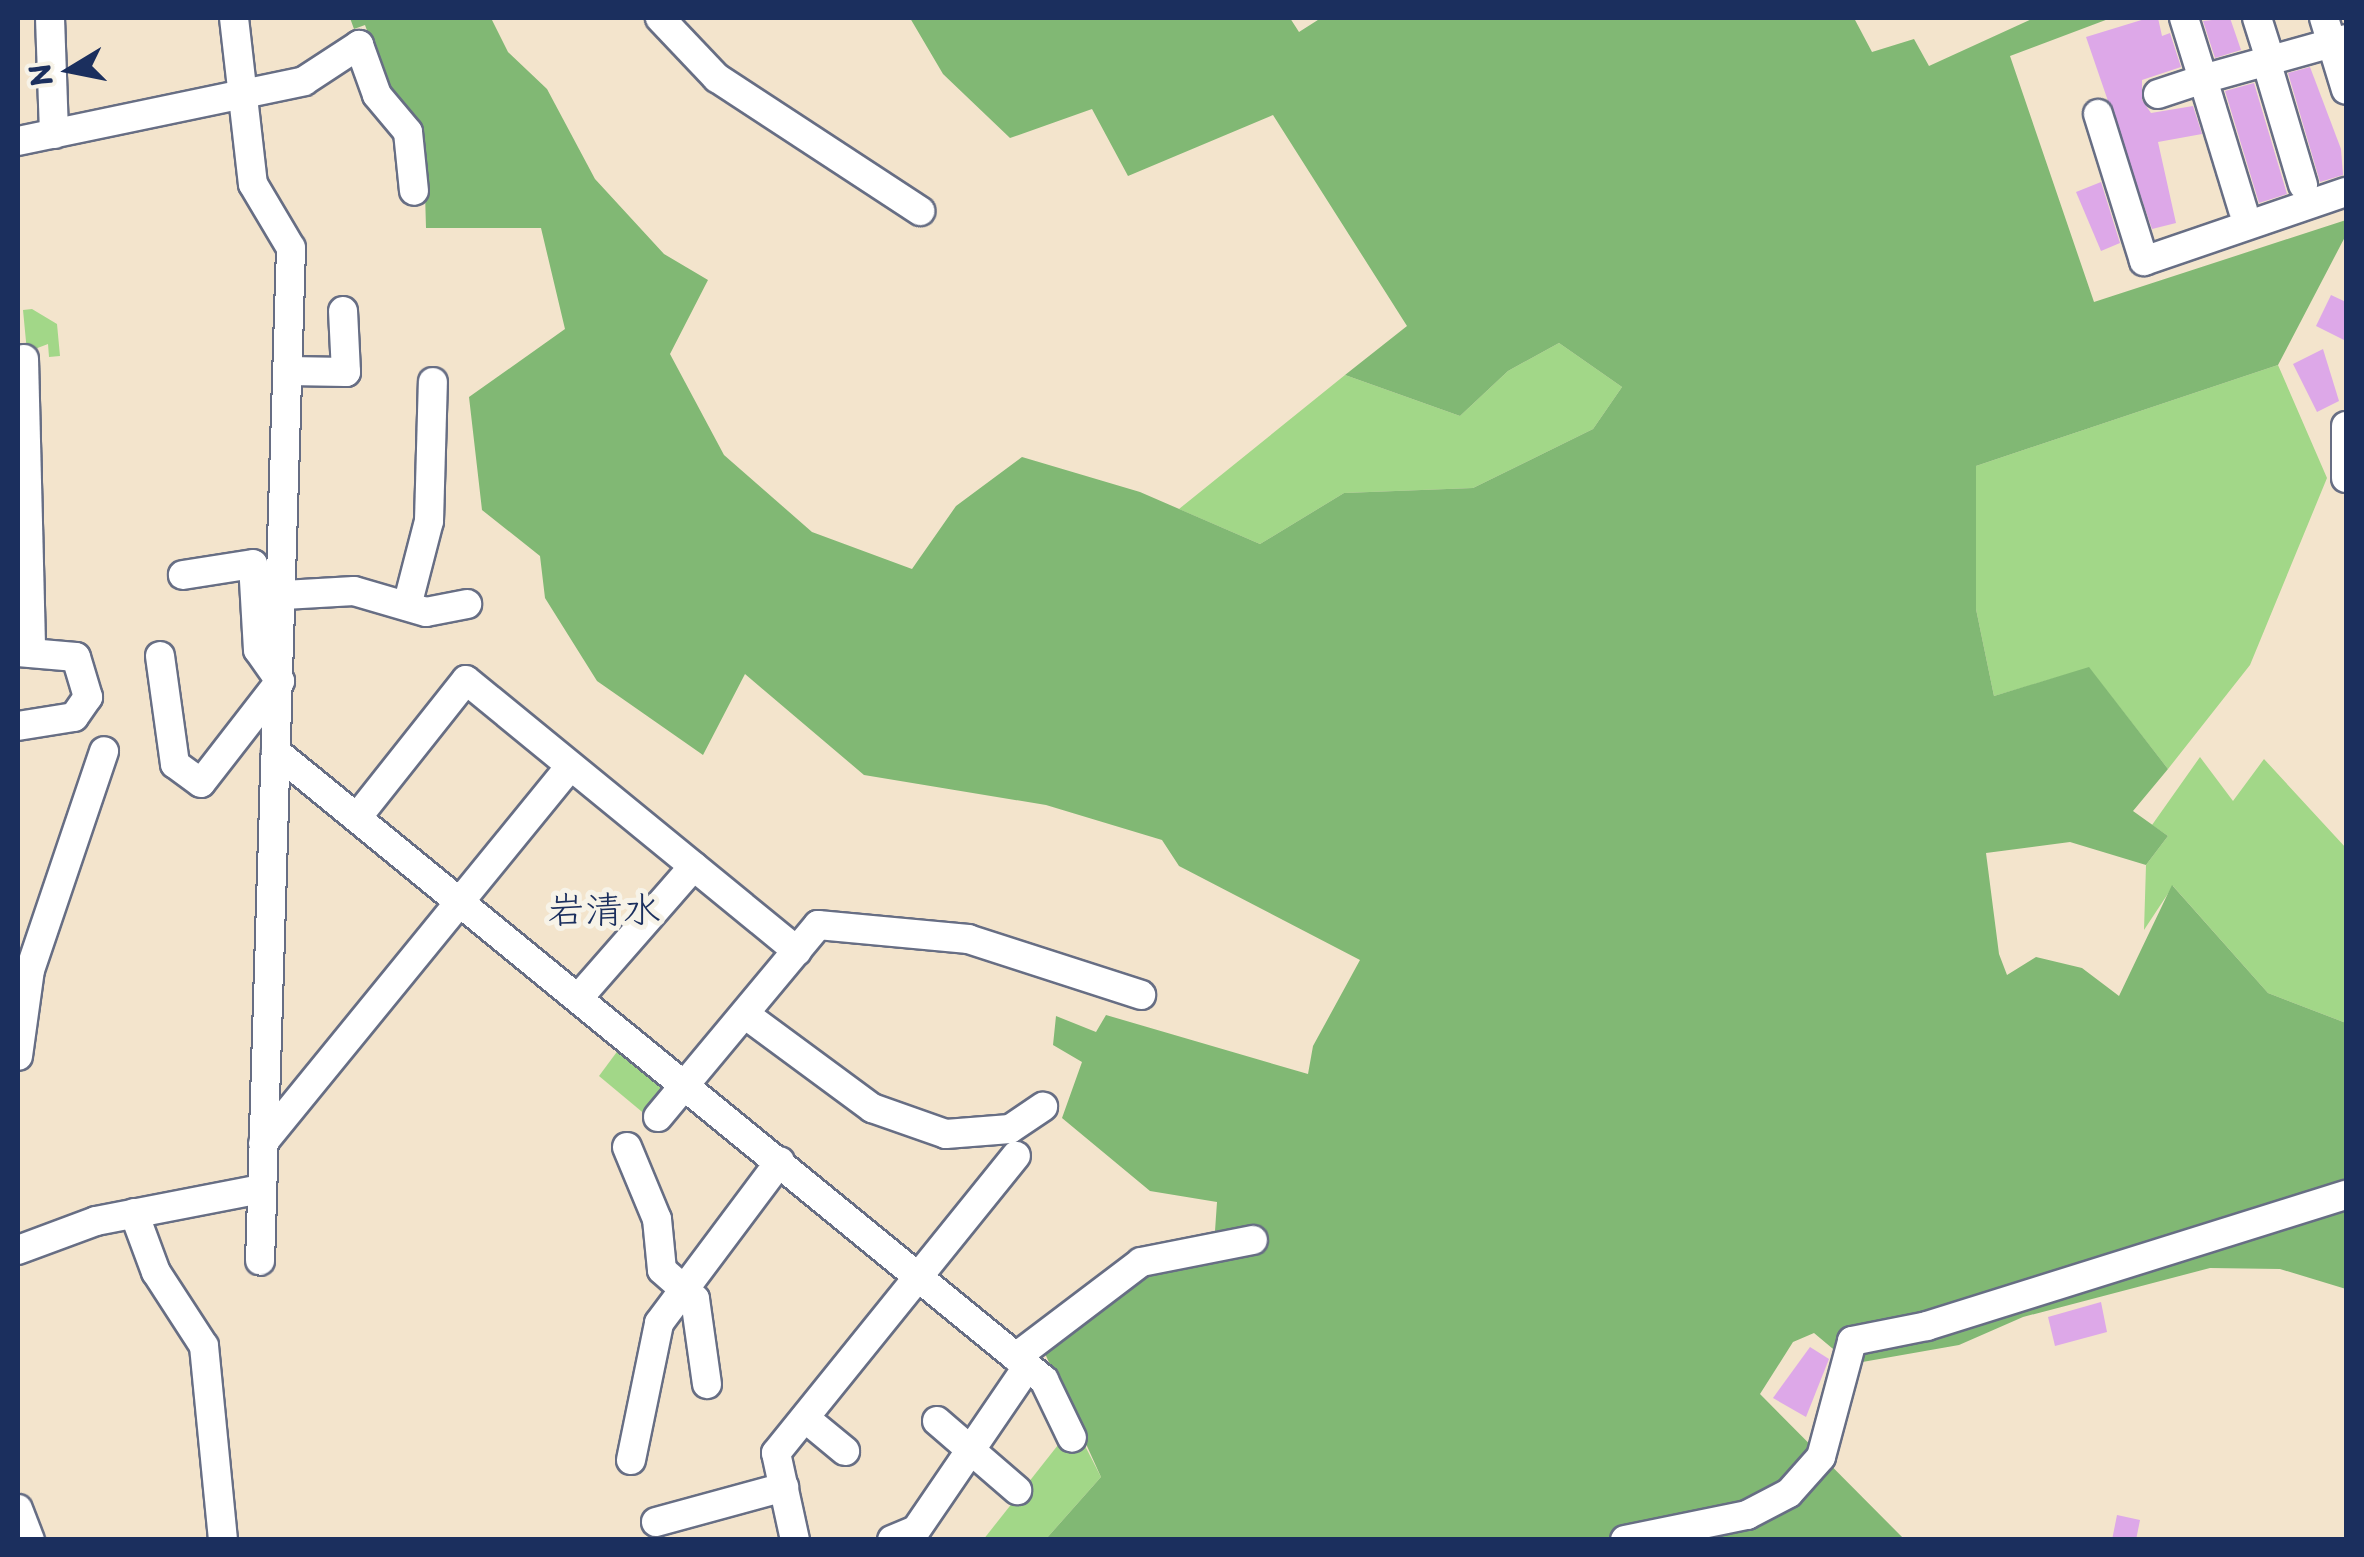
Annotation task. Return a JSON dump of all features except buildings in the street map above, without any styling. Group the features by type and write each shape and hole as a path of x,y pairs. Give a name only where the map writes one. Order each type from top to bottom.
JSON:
{"street":[{"path":"50,18 54,134"},
{"path":"234,18 254,184 291,248 284,594 260,1261"},
{"path":"660,18 717,78 920,211"},
{"path":"2184,18 2243,210"},
{"path":"2256,18 2303,185"},
{"path":"2158,94 2269,62 2334,33 2346,90"},
{"path":"18,141 241,91 304,81 359,44 378,95 408,132 414,191"},
{"path":"2100,113 2144,261 2346,192"},
{"path":"289,371 346,372 343,312"},
{"path":"18,726 74,716 88,697 76,657 24,652 24,359"},
{"path":"407,606 429,521 434,382"},
{"path":"2346,426 2346,478"},
{"path":"184,575 253,564 258,650 280,681"},
{"path":"284,594 354,591 407,606 467,604"},
{"path":"160,656 175,764 201,783 280,681"},
{"path":"359,815 466,680 797,950"},
{"path":"18,1056 30,970 104,751"},
{"path":"276,752 688,1082 1044,1380 1072,1438"},
{"path":"263,1142 570,766"},
{"path":"581,995 694,866"},
{"path":"658,1117 818,925 894,928 1050,960 1141,994"},
{"path":"746,1015 872,1108 946,1134 1010,1129 1042,1107"},
{"path":"627,1148 658,1219 662,1270 695,1300 707,1384"},
{"path":"796,1540 776,1454 1016,1156"},
{"path":"631,1460 658,1323 780,1161"},
{"path":"18,1248 134,1213 262,1188"},
{"path":"1625,1540 1746,1515 1799,1484 1821,1458 1852,1341 2346,1195"},
{"path":"134,1213 156,1272 204,1346 223,1540"},
{"path":"892,1540 916,1530 1022,1362 1142,1262 1253,1240"},
{"path":"804,1418 846,1451"},
{"path":"938,1422 1017,1490"},
{"path":"656,1522 784,1488"},
{"path":"18,1509 30,1540"}],"green space":[{"path":"350,18 491,18 508,52 547,89 595,179 664,254 708,280 670,354 724,455 812,532 912,569 956,506 1022,457 1140,492 1260,544 1344,493 1473,488 1593,429 1622,387 1559,343 1508,371 1460,416 1345,375 1407,326 1273,115 1128,176 1092,109 1010,138 943,74 910,18 1290,18 1299,32 1321,18 1854,18 1872,52 1914,39 1929,66 2034,18 2111,18 2010,56 2094,302 2346,220 2346,235 2278,365 1976,466 1976,609 1994,696 2089,667 2168,769 2133,811 2168,836 2146,865 2070,842 1986,853 1999,954 2007,975 2036,957 2082,968 2119,996 2172,885 2268,993 2346,1023 2346,1289 2280,1269 2210,1268 2023,1317 1959,1345 1851,1364 1814,1333 1793,1342 1760,1394 1904,1539 1046,1539 1101,1477 1042,1347 1151,1272 1259,1251 1251,1225 1215,1231 1217,1202 1150,1191 1062,1118 1082,1062 1053,1045 1056,1016 1096,1032 1106,1015 1308,1074 1313,1046 1360,960 1179,866 1162,840 1046,805 864,775 745,674 703,755 597,681 545,598 540,556 482,510 469,397 565,329 541,228 426,228 425,193 365,25 354,29"},
{"path":"32,309 57,324 60,356 49,357 48,344 27,352 23,310"},
{"path":"1559,343 1622,387 1593,429 1473,488 1344,493 1260,544 1179,509 1345,375 1460,416 1508,371"},
{"path":"2278,365 2327,478 2250,665 2168,769 2089,668 1994,696 1976,609 1976,466"},
{"path":"2200,757 2233,801 2264,759 2346,848 2346,1023 2268,993 2173,886 2144,930 2146,865 2168,836 2152,825"},
{"path":"619,1049 663,1084 647,1116 599,1076"},
{"path":"1082,1440 1101,1477 1046,1539 983,1540 1058,1445"}],"district":[{"name":"岩清水","path":"604,908"}]}
